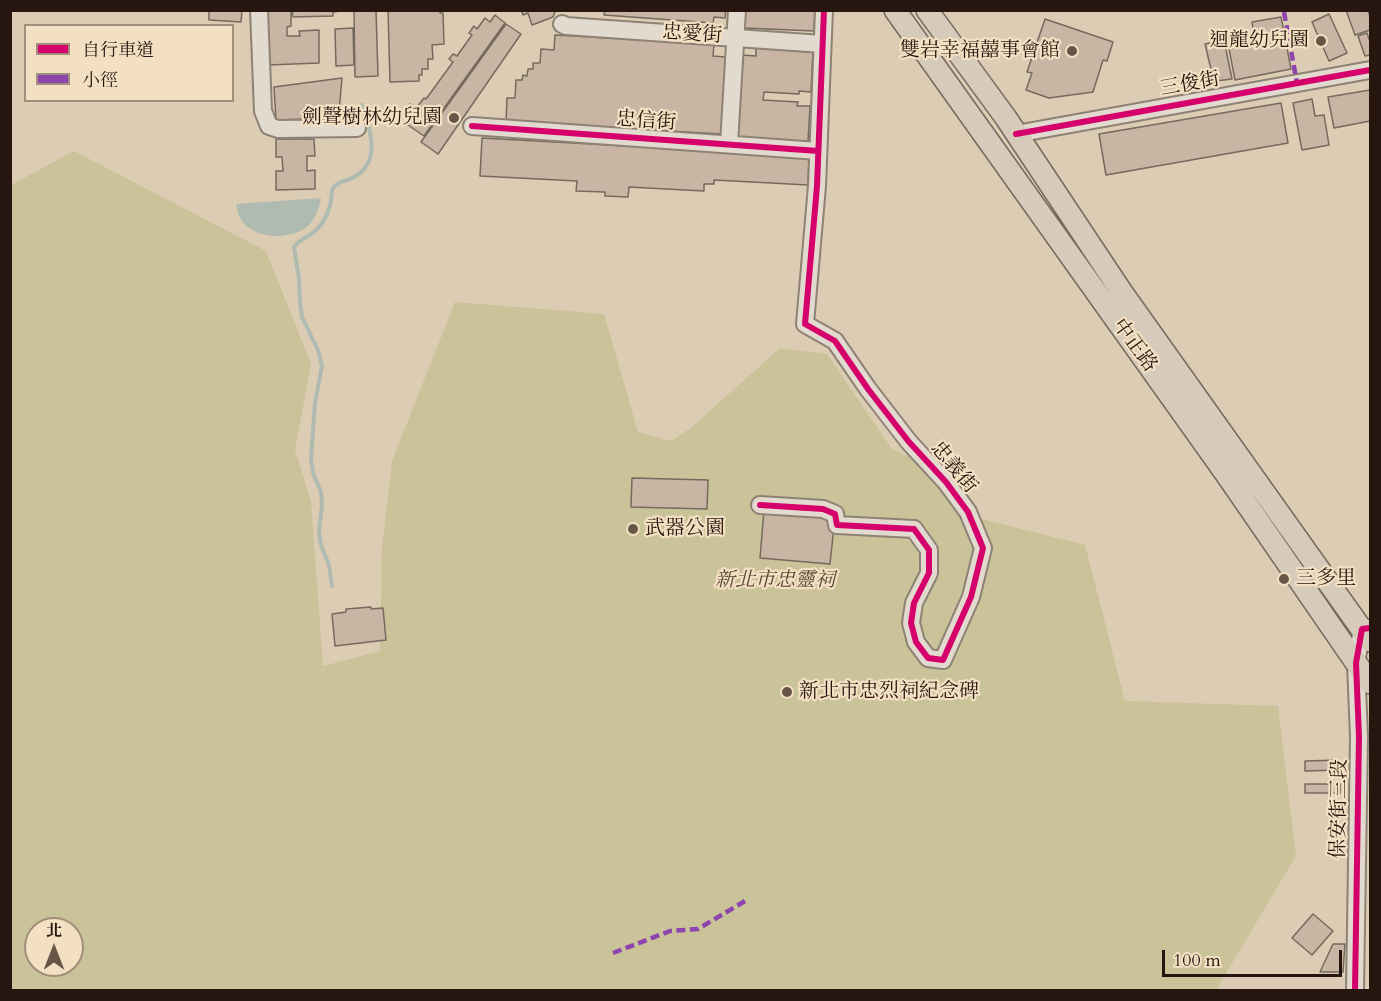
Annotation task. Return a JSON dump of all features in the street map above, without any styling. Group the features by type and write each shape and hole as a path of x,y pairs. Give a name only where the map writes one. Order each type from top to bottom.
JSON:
{"main road":[{"name":"中正路","path":"895,10 1226,474 1371,683"},
{"name":"中正路","path":"927,10 1016,134 1121,291 1368,632"},
{"path":"988,142 1016,134"}],"street":[{"path":"259,10 262,98 269,126 278,129 357,128"},
{"path":"729,144 737,10"},
{"name":"忠義街","path":"760,505 823,509 836,514 837,525 914,529 929,550 929,573 914,603 911,623 916,642 928,657 943,660 971,597 984,549 968,512 895,424 835,341 805,324 818,151 824,10"},
{"name":"忠愛街","path":"562,24 822,44"},
{"name":"三俊街","path":"1016,134 1371,70"},
{"name":"忠信街","path":"472,126 818,151"},
{"name":"保安街三段","path":"1355,990 1359,737 1356,663 1368,632"}],"green space":[{"name":"新北市忠靈祠","path":"74,151 266,251 311,364 295,450 311,501 323,666 380,651 382,548 392,461 455,302 604,314 638,432 671,441 692,427 780,348 827,354 892,449 956,476 958,513 1085,545 1125,701 1278,706 1296,856 1216,990 11,990 11,185"}],"shaded area":[{"path":"321,198 315,216 309,225 293,234 283,236 253,231 240,218 236,204"}],"building":[{"path":"209,10 242,10 241,22 209,20"},
{"path":"267,10 291,10 291,26 287,27 287,36 300,36 299,31 319,30 319,63 268,65"},
{"path":"292,10 341,11 333,12 333,16 293,17"},
{"path":"354,10 376,10 378,76 355,77"},
{"path":"388,10 440,10 440,13 443,13 444,44 432,45 433,59 428,59 428,69 422,69 419,81 390,82"},
{"path":"521,10 554,10 555,12 553,17 532,25 528,13 523,15"},
{"path":"605,10 726,10 725,18 714,17 713,23 604,15"},
{"path":"744,10 815,10 814,31 744,28"},
{"path":"1346,10 1368,10 1370,30 1355,35"},
{"path":"1329,14 1347,53 1329,61 1312,22"},
{"path":"495,15 505,23 424,136 405,123 409,117 404,113 410,104 416,108 424,98 426,99 453,62 449,59 453,54 457,56 472,35 469,33 474,26 477,29 485,18 490,22"},
{"path":"1281,17 1291,69 1235,80 1227,38 1254,33 1252,22"},
{"name":"雙岩幸福囍事會館","path":"1045,19 1113,42 1107,61 1103,60 1093,92 1049,98 1026,90 1032,73 1027,72"},
{"path":"506,24 521,34 438,154 421,142"},
{"path":"353,28 354,65 336,66 335,29"},
{"path":"1367,33 1370,55 1365,56 1358,36"},
{"path":"555,35 714,44 713,56 726,57 722,134 506,122 507,98 515,98 516,80 522,80 523,75 527,76 528,69 533,69 533,63 540,63 541,49 554,50"},
{"path":"1224,40 1232,79 1216,81 1213,78 1205,44"},
{"path":"756,46 813,50 811,92 799,91 799,94 764,92 763,100 798,102 797,106 810,106 808,142 737,137 742,55 756,56"},
{"path":"342,78 339,112 311,119 276,120 274,87"},
{"path":"1370,90 1370,121 1334,128 1328,97"},
{"path":"1312,99 1315,116 1324,115 1329,145 1302,150 1293,103"},
{"path":"1281,103 1288,143 1106,175 1099,134"},
{"path":"482,138 809,156 808,185 714,180 714,184 704,184 704,191 629,187 628,197 605,196 605,192 576,191 577,181 480,176"},
{"path":"276,139 314,139 315,156 307,156 307,171 315,170 315,189 276,190 276,171 283,171 282,157 276,157"},
{"path":"632,478 708,480 707,509 631,507"},
{"path":"764,510 835,517 830,564 760,558"},
{"path":"371,607 371,609 383,608 386,640 335,646 332,614 346,612 346,609"},
{"path":"1339,760 1340,770 1305,771 1305,761"},
{"path":"1305,784 1340,784 1340,793 1305,793"},
{"path":"1313,914 1333,931 1312,955 1292,938"},
{"path":"1333,944 1345,944 1343,972 1320,972"}],"waterway":[{"path":"332,586 329,565 321,545 319,531 321,492 313,473 311,458 315,403 322,366 318,350 302,317 294,247 316,230 323,221 329,208 333,188 363,171 368,163 372,144 362,105"}],"marked path":[{"path":"1284,12 1297,83"},
{"path":"613,953 670,931 698,929 745,901"}],"cycle path":[{"path":"760,505 823,509 835,514 837,525 914,529 929,550 929,573 914,603 911,623 916,642 928,658 943,660 971,597 983,548 968,512 946,482 909,442 835,341 805,324 817,186 824,10"},
{"path":"1016,134 1370,70"},
{"path":"472,126 818,151"},
{"path":"1355,990 1359,737 1356,663 1362,629 1370,628"}],"place":[{"name":"迴龍幼兒園","path":"1321,41"},
{"name":"雙岩幸福囍事會館","path":"1072,51"},
{"name":"劍聲樹林幼兒園","path":"454,118"},
{"name":"武器公園","path":"633,529"},
{"name":"三多里","path":"1284,579"},
{"name":"新北市忠烈祠紀念碑","path":"787,692"}]}
